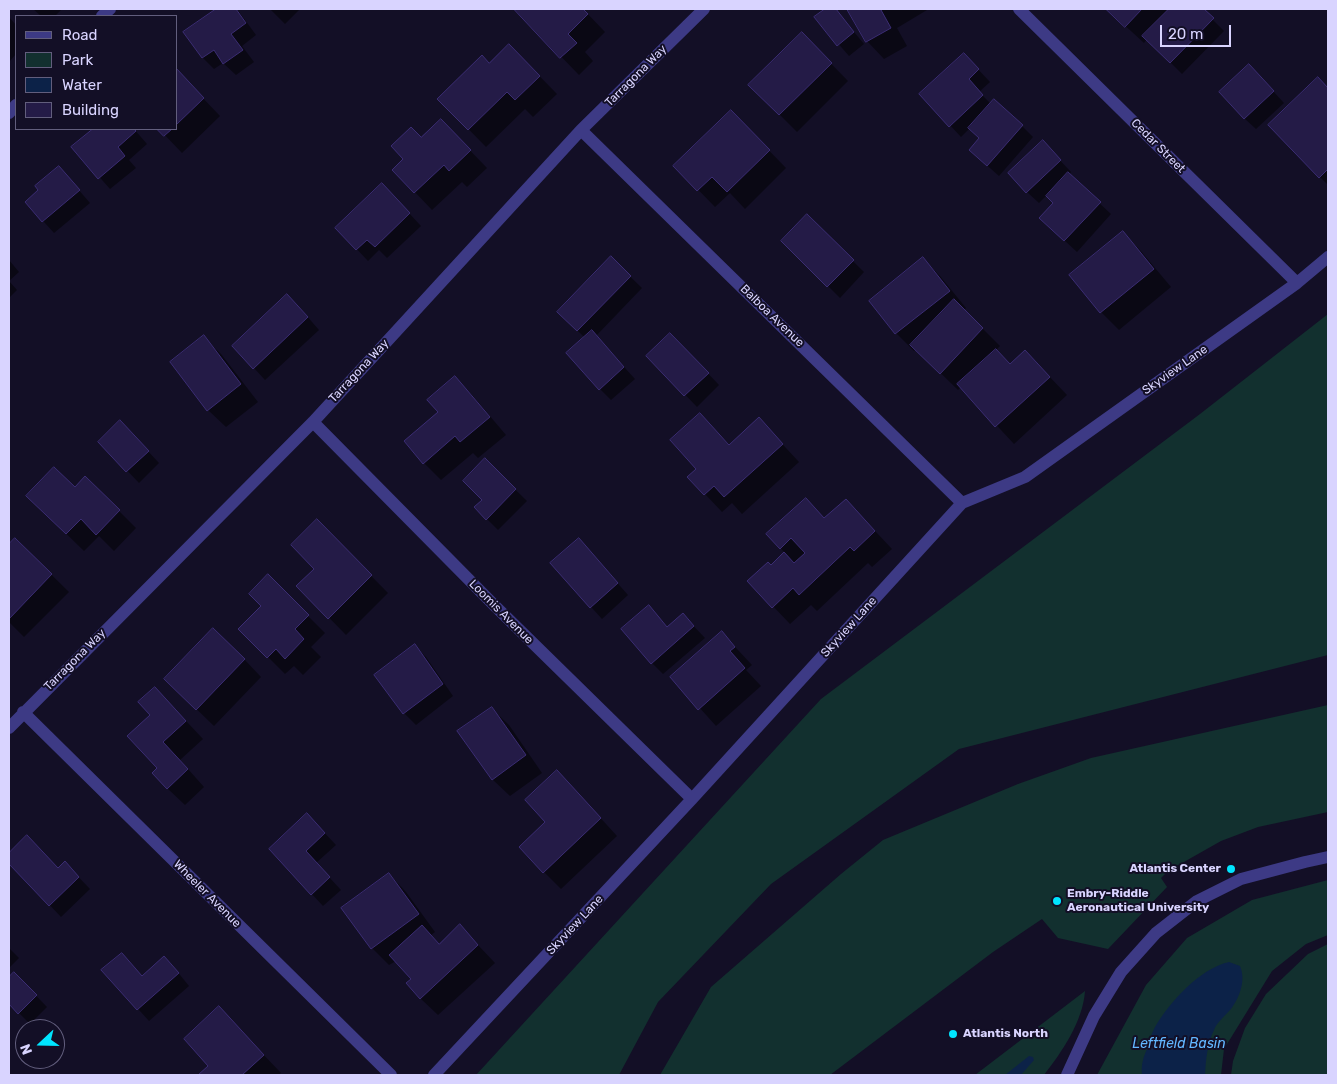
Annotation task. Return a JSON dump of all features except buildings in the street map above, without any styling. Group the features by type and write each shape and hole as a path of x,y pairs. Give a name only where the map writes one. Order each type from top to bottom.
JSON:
{"street":[{"name":"Tarragona Way","path":"9,728 313,422 582,130 704,9"},
{"name":"Cedar Street","path":"1019,9 1297,283"},
{"name":"Balboa Avenue","path":"582,130 962,503"},
{"name":"Skyview Lane","path":"434,1075 692,799 962,503 1025,477 1297,283 1328,256"},
{"name":"Loomis Avenue","path":"313,422 494,606 692,799"},
{"name":"Wheeler Avenue","path":"23,712 391,1075"},
{"path":"1067,1075 1098,1009 1121,972 1156,934 1197,901 1241,879 1328,857"}],"green space":[{"path":"1328,314 1328,655 959,749 771,884 658,1002 619,1075 476,1075 821,699 1200,414"},
{"path":"1328,705 1328,812 1258,827 1221,841 1168,871 1161,878 1167,887 1108,949 1058,938 1042,919 993,952 830,1075 660,1075 711,987 883,840 1018,784 1091,758"},
{"path":"1328,880 1328,935 1306,944 1272,971 1224,1049 1221,1075 1097,1075 1146,985 1187,938 1252,900"},
{"path":"1328,944 1328,1075 1231,1075 1233,1061 1245,1028 1266,994 1308,954"},
{"path":"1085,991 1076,1025 1058,1056 1044,1075 975,1075"}],"water":[{"name":"Leftfield Basin","path":"1229,962 1240,966 1242,971 1241,988 1231,1009 1217,1024 1212,1036 1207,1052 1205,1075 1142,1075 1143,1062 1151,1035 1161,1017 1177,997 1196,979"},
{"path":"1029,1056 1033,1057 1034,1060 1021,1075 1005,1075"}],"place":[{"name":"Atlantis Center","path":"1231,869"},
{"name":"Embry-Riddle Aeronautical University","path":"1057,901"},
{"name":"Atlantis North","path":"953,1034"}]}
